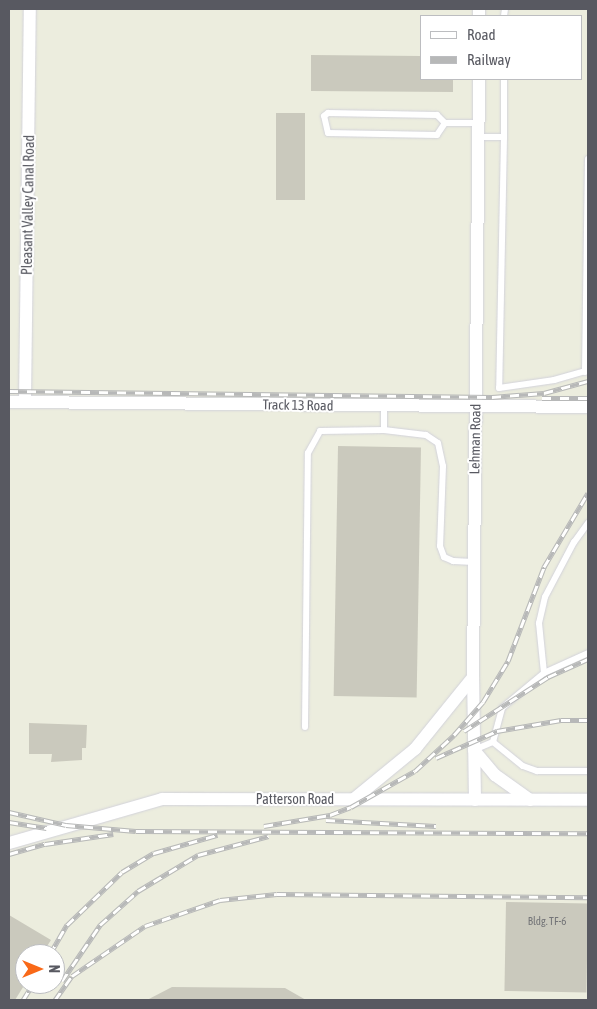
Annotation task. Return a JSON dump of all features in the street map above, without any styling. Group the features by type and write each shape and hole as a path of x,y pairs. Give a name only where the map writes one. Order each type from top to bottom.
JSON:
{"street":[{"name":"Pleasant Valley Canal Road","path":"25,402 30,9"},
{"name":"Lehman Road","path":"475,800 473,678 479,80"},
{"name":"Track 13 Road","path":"9,402 588,408"},
{"path":"354,799 415,749 473,678"},
{"path":"474,750 495,774 530,800"},
{"name":"Patterson Road","path":"9,843 162,799 588,800"},
{"path":"9,837 30,837"}],"lane":[{"path":"504,80 499,388 554,380 587,371 588,159"},
{"path":"445,123 437,135 328,133 324,116 328,114 436,115 445,123 478,124"},
{"path":"478,138 504,138"},
{"path":"384,406 384,430"},
{"path":"305,727 308,453 320,431 384,430 426,434 438,443 442,466 440,546 444,557 453,561 474,562"},
{"path":"544,673 539,623 545,597 588,523"},
{"path":"493,742 502,708 544,673 588,653"},
{"path":"474,750 493,742"},
{"path":"493,742 523,766 537,771 588,771"}],"building":[{"path":"311,55 420,56 420,80 453,80 453,92 311,91"},
{"path":"276,113 305,113 305,200 276,200"},
{"path":"338,446 421,447 417,697 334,696"},
{"path":"29,723 87,725 86,748 82,748 82,760 51,762 52,754 29,754"},
{"path":"506,902 588,903 586,992 504,991"},
{"path":"9,915 51,940 48,944 15,944 15,994 19,994 15,1000 9,1000"},
{"path":"172,987 285,988 306,1000 147,1000"}],"railway":[{"path":"9,391 492,397 544,393 588,381"},
{"path":"542,398 588,398"},
{"path":"264,826 330,815 351,807 415,771 454,735 483,702 508,661 544,567 588,493"},
{"path":"464,731 548,677 588,659"},
{"path":"436,758 497,731 561,720 588,720"},
{"path":"9,812 66,825 136,831 588,833"},
{"path":"326,820 436,826"},
{"path":"9,822 47,828"},
{"path":"9,854 45,844 113,834"},
{"path":"56,944 67,925 122,872 154,853 217,835"},
{"path":"65,977 100,925 138,891 198,855 269,836"},
{"path":"55,1000 72,976 145,926 220,900 277,894 588,897"},
{"path":"23,1000 27,994"}]}
